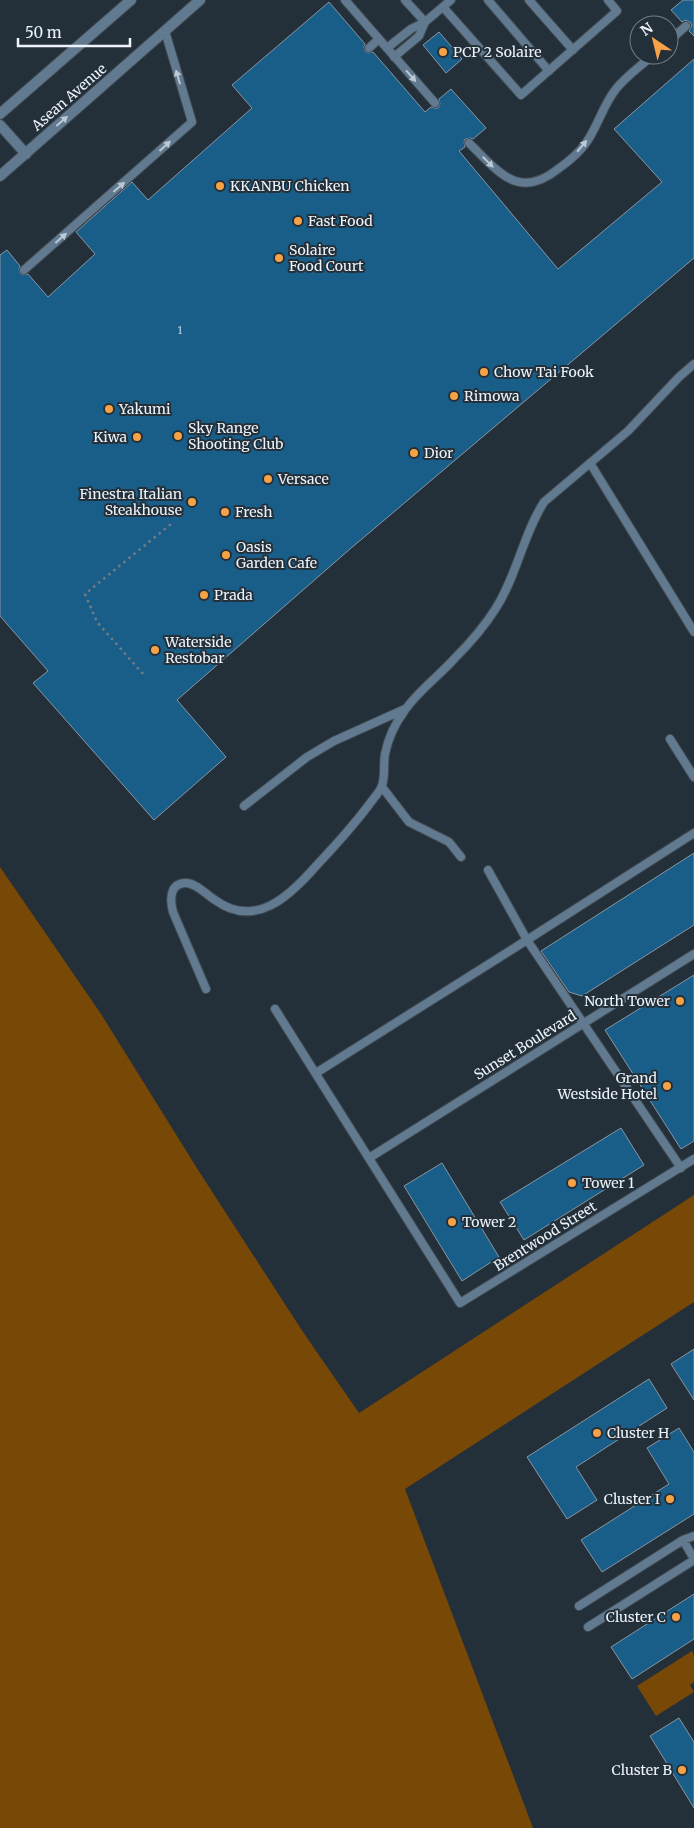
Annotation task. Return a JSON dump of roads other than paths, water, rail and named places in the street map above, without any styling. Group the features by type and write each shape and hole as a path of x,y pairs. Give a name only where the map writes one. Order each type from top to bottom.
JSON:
{"street":[{"path":"0,114 131,0"},
{"name":"Asean Avenue","path":"0,176 200,0"},
{"path":"0,126 26,154"}],"lane":[{"path":"345,0 435,103"},
{"path":"405,0 425,22"},
{"path":"387,48 411,29 425,22 451,0"},
{"path":"488,0 549,71"},
{"path":"529,0 573,50"},
{"path":"444,7 521,95 617,11 608,0"},
{"path":"394,57 419,36 425,22"},
{"path":"679,32 686,26"},
{"path":"24,270 192,122 165,31"},
{"path":"369,48 379,39"},
{"path":"469,143 494,168 508,178 526,184 546,179 569,161 585,144 616,88 642,65"},
{"path":"206,989 173,912 170,899 173,890 179,885 186,883 194,885 219,903 236,912 254,912 277,904 313,870 351,828 382,787 385,754 392,732 405,709 456,658 496,608 518,562 535,516 544,502 628,431 679,377 694,364"},
{"path":"590,463 694,632"},
{"path":"244,806 307,756 334,740 405,709"},
{"path":"670,739 694,777"},
{"path":"382,787 409,822 449,842 461,857"},
{"path":"316,1073 694,833"},
{"path":"488,870 527,940 680,1168"},
{"name":"Sunset Boulevard","path":"369,1158 694,954"},
{"path":"276,1008 369,1158"},
{"name":"Brentwood Street","path":"369,1158 460,1303 694,1159"},
{"path":"579,1606 683,1540 694,1536"},
{"path":"588,1627 694,1559 683,1540"}],"place":[{"name":"PCP 2 Solaire","path":"443,52"},
{"name":"KKANBU Chicken","path":"220,186"},
{"name":"Fast Food","path":"298,221"},
{"name":"Solaire Food Court","path":"279,258"},
{"name":"Chow Tai Fook","path":"484,372"},
{"name":"Rimowa","path":"454,396"},
{"name":"Yakumi","path":"109,409"},
{"name":"Sky Range Shooting Club","path":"178,436"},
{"name":"Kiwa","path":"137,437"},
{"name":"Dior","path":"414,453"},
{"name":"Versace","path":"268,479"},
{"name":"Finestra Italian Steakhouse","path":"192,502"},
{"name":"Fresh","path":"225,512"},
{"name":"Oasis Garden Cafe","path":"226,555"},
{"name":"Prada","path":"204,595"},
{"name":"Waterside Restobar","path":"155,650"},
{"name":"North Tower","path":"680,1001"},
{"name":"Grand Westside Hotel","path":"667,1086"},
{"name":"Tower 1","path":"572,1183"},
{"name":"Tower 2","path":"452,1222"},
{"name":"Cluster H","path":"597,1433"},
{"name":"Cluster I","path":"670,1499"},
{"name":"Cluster C","path":"676,1617"},
{"name":"Cluster B","path":"682,1770"}]}
